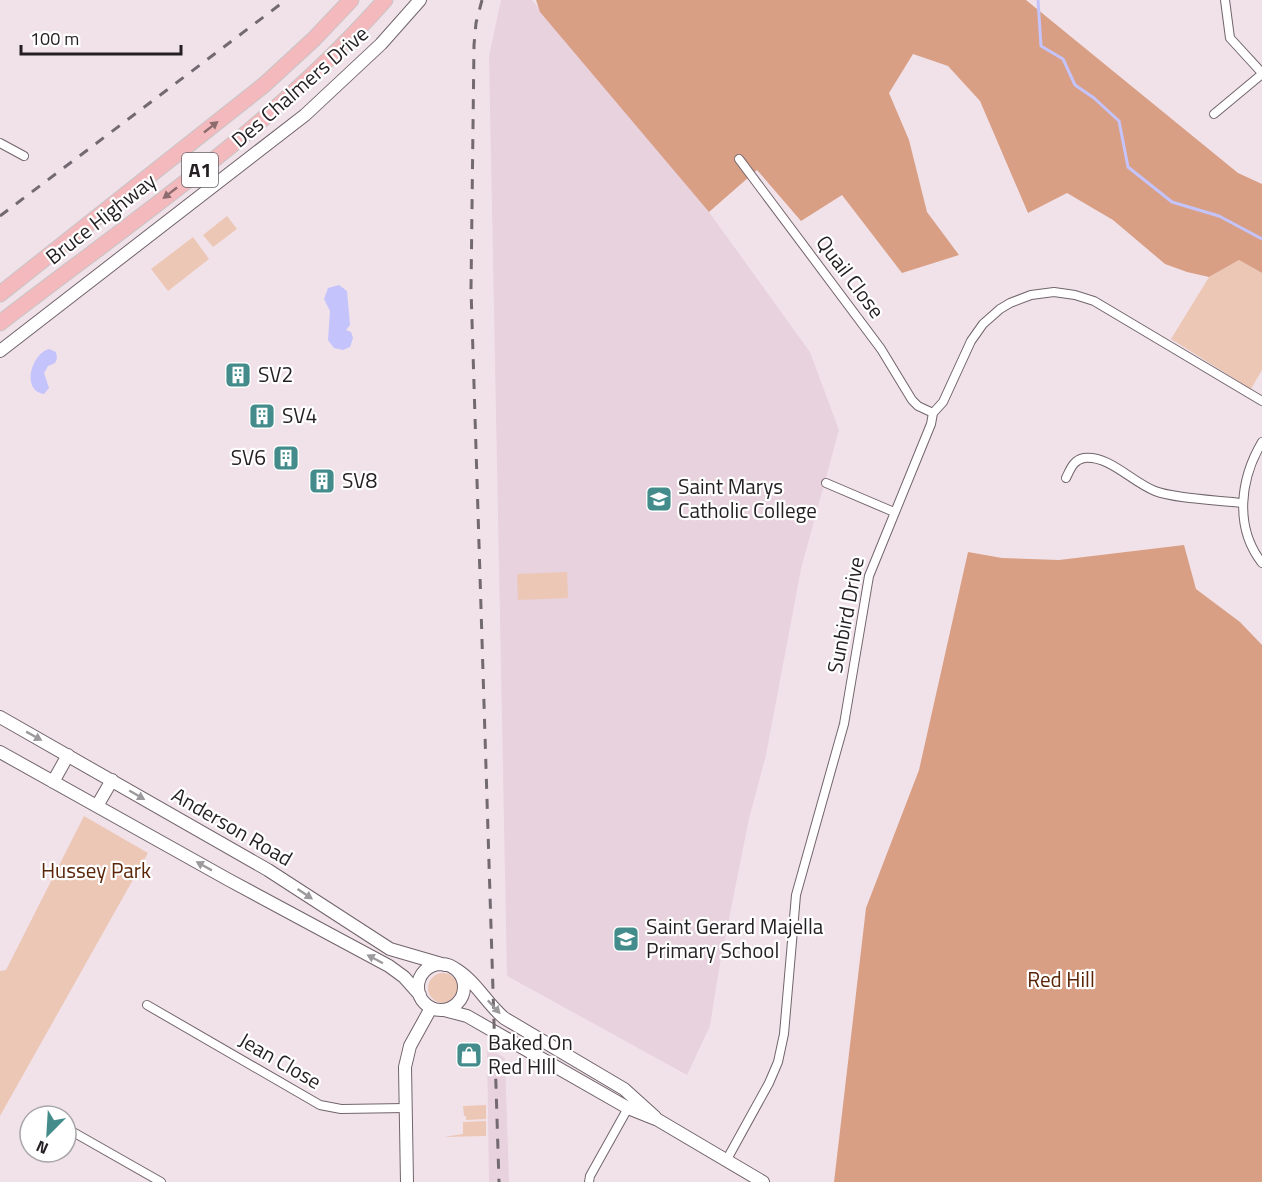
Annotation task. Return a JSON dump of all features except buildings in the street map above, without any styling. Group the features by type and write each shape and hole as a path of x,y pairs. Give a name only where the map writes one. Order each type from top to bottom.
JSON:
{"highway":[{"name":"Bruce Highway","path":"0,294 264,85 314,39 351,0"},
{"name":"Bruce Highway","path":"0,323 270,114 336,53 385,0"}],"street":[{"name":"Des Chalmers Drive","path":"0,351 305,115 381,44 420,0"},
{"path":"1214,114 1262,73 1230,38 1225,0"},
{"path":"0,143 24,156"},
{"name":"Quail Close","path":"739,159 881,349 912,400 918,406 933,413"},
{"name":"Sunbird Drive","path":"726,1161 778,1062 784,1034 796,895 844,724 869,576 931,424 933,413 949,390 971,341 991,316 1010,303 1022,298 1054,292 1076,295 1094,302 1262,401"},
{"path":"1262,442 1250,468 1242,503 1248,540 1262,563"},
{"path":"1066,478 1070,468 1078,460 1090,458 1102,461 1155,491 1242,503"},
{"path":"826,483 894,513"},
{"name":"Anderson Road","path":"0,717 268,870 390,949 449,966 468,977 494,1009 504,1017 620,1086 631,1102"},
{"path":"0,752 389,966 404,977 430,1008 444,1010 457,1004 464,992 462,978 449,966 432,967 424,973 419,982 420,995"},
{"path":"53,782 68,755"},
{"path":"97,806 112,780"},
{"name":"Jean Close","path":"147,1005 320,1105 341,1109 406,1108"},
{"path":"407,1182 405,1076 408,1054 430,1008"},
{"name":"Anderson Road","path":"444,1010 467,1016 631,1102 763,1182"},
{"path":"589,1182 590,1176 631,1102"},
{"path":"78,1134 162,1182"}],"shaded area":[{"name":"Saint Marys Catholic College","path":"501,0 532,0 709,212 810,352 839,430 801,569 766,755 749,819 719,969 710,1026 687,1075 507,976 489,56"},
{"path":"487,1047 505,1058 509,1182 489,1182"}],"green space":[{"path":"536,0 1026,0 1238,173 1262,184 1262,273 1239,260 1209,277 1165,264 1113,220 1067,193 1028,213 980,101 948,66 913,54 889,93 909,140 927,212 959,255 902,273 842,195 801,221 757,170 709,212 540,12"},
{"path":"227,216 237,229 213,247 203,235"},
{"path":"193,237 209,259 168,291 151,269"},
{"path":"1239,260 1262,273 1262,370 1251,389 1171,339 1209,277"},
{"name":"Red Hill","path":"1184,545 1196,589 1240,622 1262,645 1262,1182 834,1182 866,908 919,770 968,552 1002,558 1059,560"},
{"path":"567,572 568,598 518,600 517,574"},
{"name":"Hussey Park","path":"84,816 148,853 0,1116 0,971 6,970"},
{"path":"443,973 454,977 458,988 454,999 443,1003 432,999 428,988 432,977"},
{"path":"486,1105 486,1119 466,1120 463,1106"},
{"path":"486,1121 486,1136 444,1137 463,1134 463,1122"}],"water":[{"path":"339,285 347,291 350,325 346,330 351,332 353,338 350,347 343,350 334,348 328,340 330,311 324,299 328,288"},
{"path":"49,349 56,352 57,358 44,373 49,388 44,394 33,386 31,372 37,358"}],"waterway":[{"path":"1038,0 1041,46 1063,59 1075,85 1094,98 1119,121 1128,167 1172,202 1219,216 1262,239"}],"railway":[{"path":"0,216 286,0"},
{"path":"482,0 476,23 474,45 471,289 499,1182"}],"place":[{"name":"SV2","path":"238,375"},
{"name":"SV4","path":"262,416"},
{"name":"SV6","path":"286,458"},
{"name":"SV8","path":"322,481"},
{"name":"Saint Marys Catholic College","path":"659,499"},
{"name":"Saint Gerard Majella Primary School","path":"626,939"},
{"name":"Baked On Red HIll","path":"469,1055"}]}
